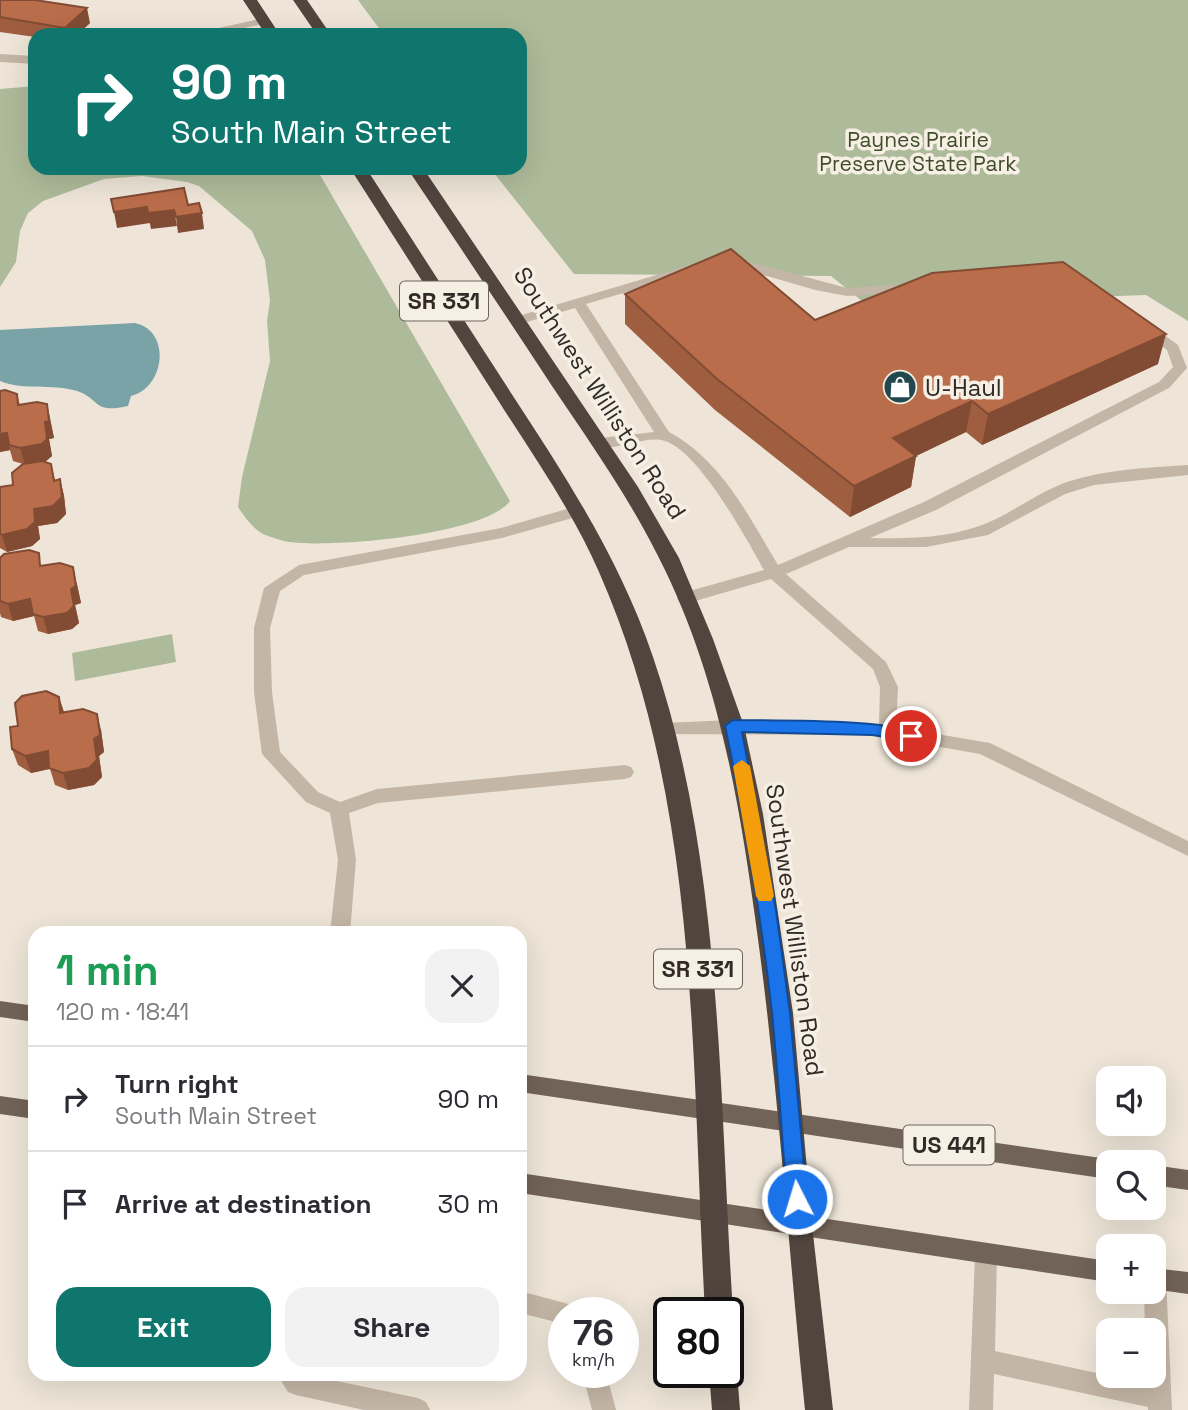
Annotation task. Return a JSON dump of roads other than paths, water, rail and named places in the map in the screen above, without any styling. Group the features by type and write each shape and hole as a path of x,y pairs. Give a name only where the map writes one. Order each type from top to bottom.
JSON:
{"highway":[{"path":"250,0 268,28"},
{"path":"300,0 319,28"},
{"name":"SR 331","path":"362,175 577,512 610,573 640,651 663,729 681,817 694,912 718,1297"},
{"name":"Southwest Williston Road","path":"420,175 601,443 669,558 733,726 752,814 781,1013 799,1225 819,1410"},
{"path":"724,1388 726,1410"}],"main road":[{"path":"0,1009 28,1013"},
{"name":"US 441","path":"527,1084 1096,1167"},
{"path":"0,1105 28,1109"},
{"path":"1166,1177 1188,1180"},
{"path":"527,1184 1096,1270"},
{"path":"1166,1280 1188,1283"}],"street":[{"path":"228,28 264,21"},
{"path":"0,58 28,60"},
{"path":"520,320 723,259 820,287 848,292 931,286"},
{"path":"578,302 664,435 685,447 726,491 775,573 880,666 889,687 887,731"},
{"path":"685,598 775,573 930,506 1164,385 1180,368 1173,348 1131,317"},
{"path":"601,443 664,435"},
{"path":"847,542 887,544 960,537 997,525 1080,483 1123,475 1188,470"},
{"path":"577,512 502,533 299,570 272,588 262,628 263,691 271,754 312,797 339,809 377,796 625,772"},
{"path":"663,729 733,726 887,731 984,748 1188,849"},
{"path":"339,809 347,860 341,926"},
{"path":"981,1410 986,1254"},
{"path":"527,1304 548,1309"},
{"path":"983,1360 1160,1404 1155,1304"},
{"path":"294,1381 296,1384 418,1410"},
{"path":"598,1388 604,1410"}],"water":[{"path":"135,323 147,328 155,337 160,360 151,382 142,391 131,396 128,406 102,407 77,391 58,387 19,386 0,381 0,330"}],"place":[{"name":"U-Haul","path":"900,387"}],"park label":[{"name":"Paynes Prairie Preserve State Park","path":"918,151"}]}
